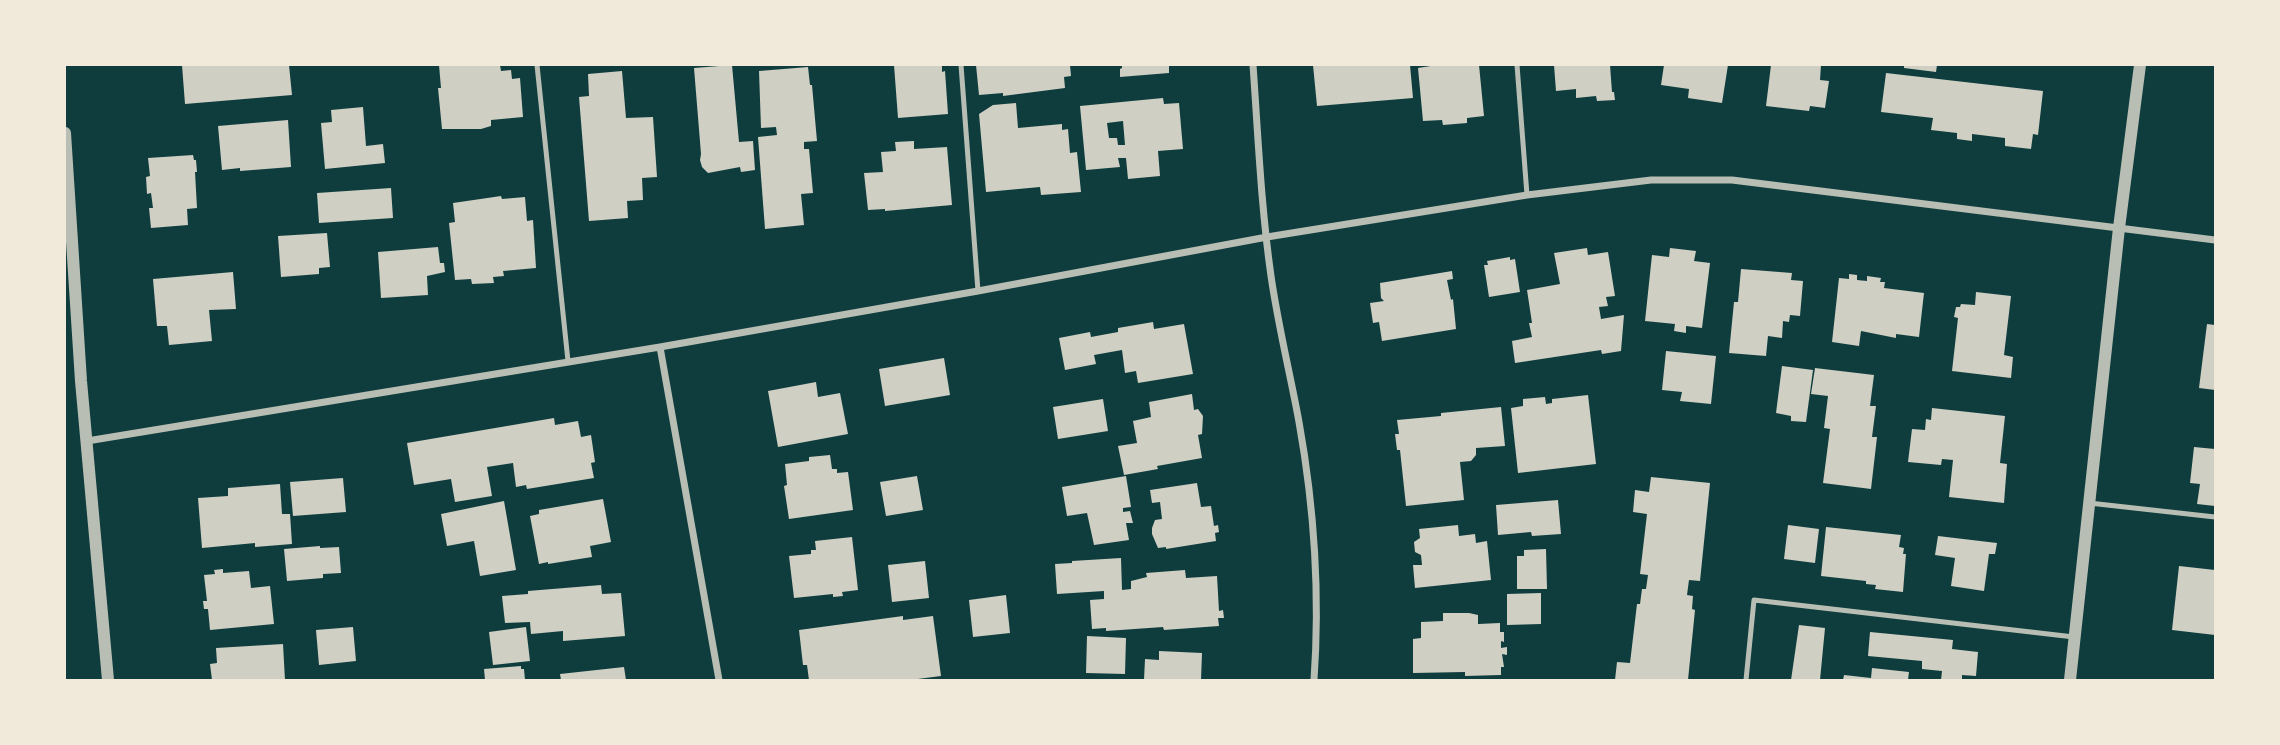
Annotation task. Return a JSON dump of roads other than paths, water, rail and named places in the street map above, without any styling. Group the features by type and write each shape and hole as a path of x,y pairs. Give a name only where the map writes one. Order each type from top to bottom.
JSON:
{"street":[{"path":"1253,65 1271,276 1300,425 1312,526 1317,638 1314,680"},
{"path":"2070,680 2119,228 2140,65"},
{"path":"65,133 81,381 108,680"},
{"path":"87,441 660,347 978,291 1267,236 1527,195 1651,180 1732,180 2215,240"},
{"path":"660,347 719,680"}],"lane":[{"path":"537,65 568,361"},
{"path":"961,65 978,291"},
{"path":"1517,65 1527,195"},
{"path":"2089,503 2215,517"},
{"path":"1746,680 1754,600 2074,637"}]}
